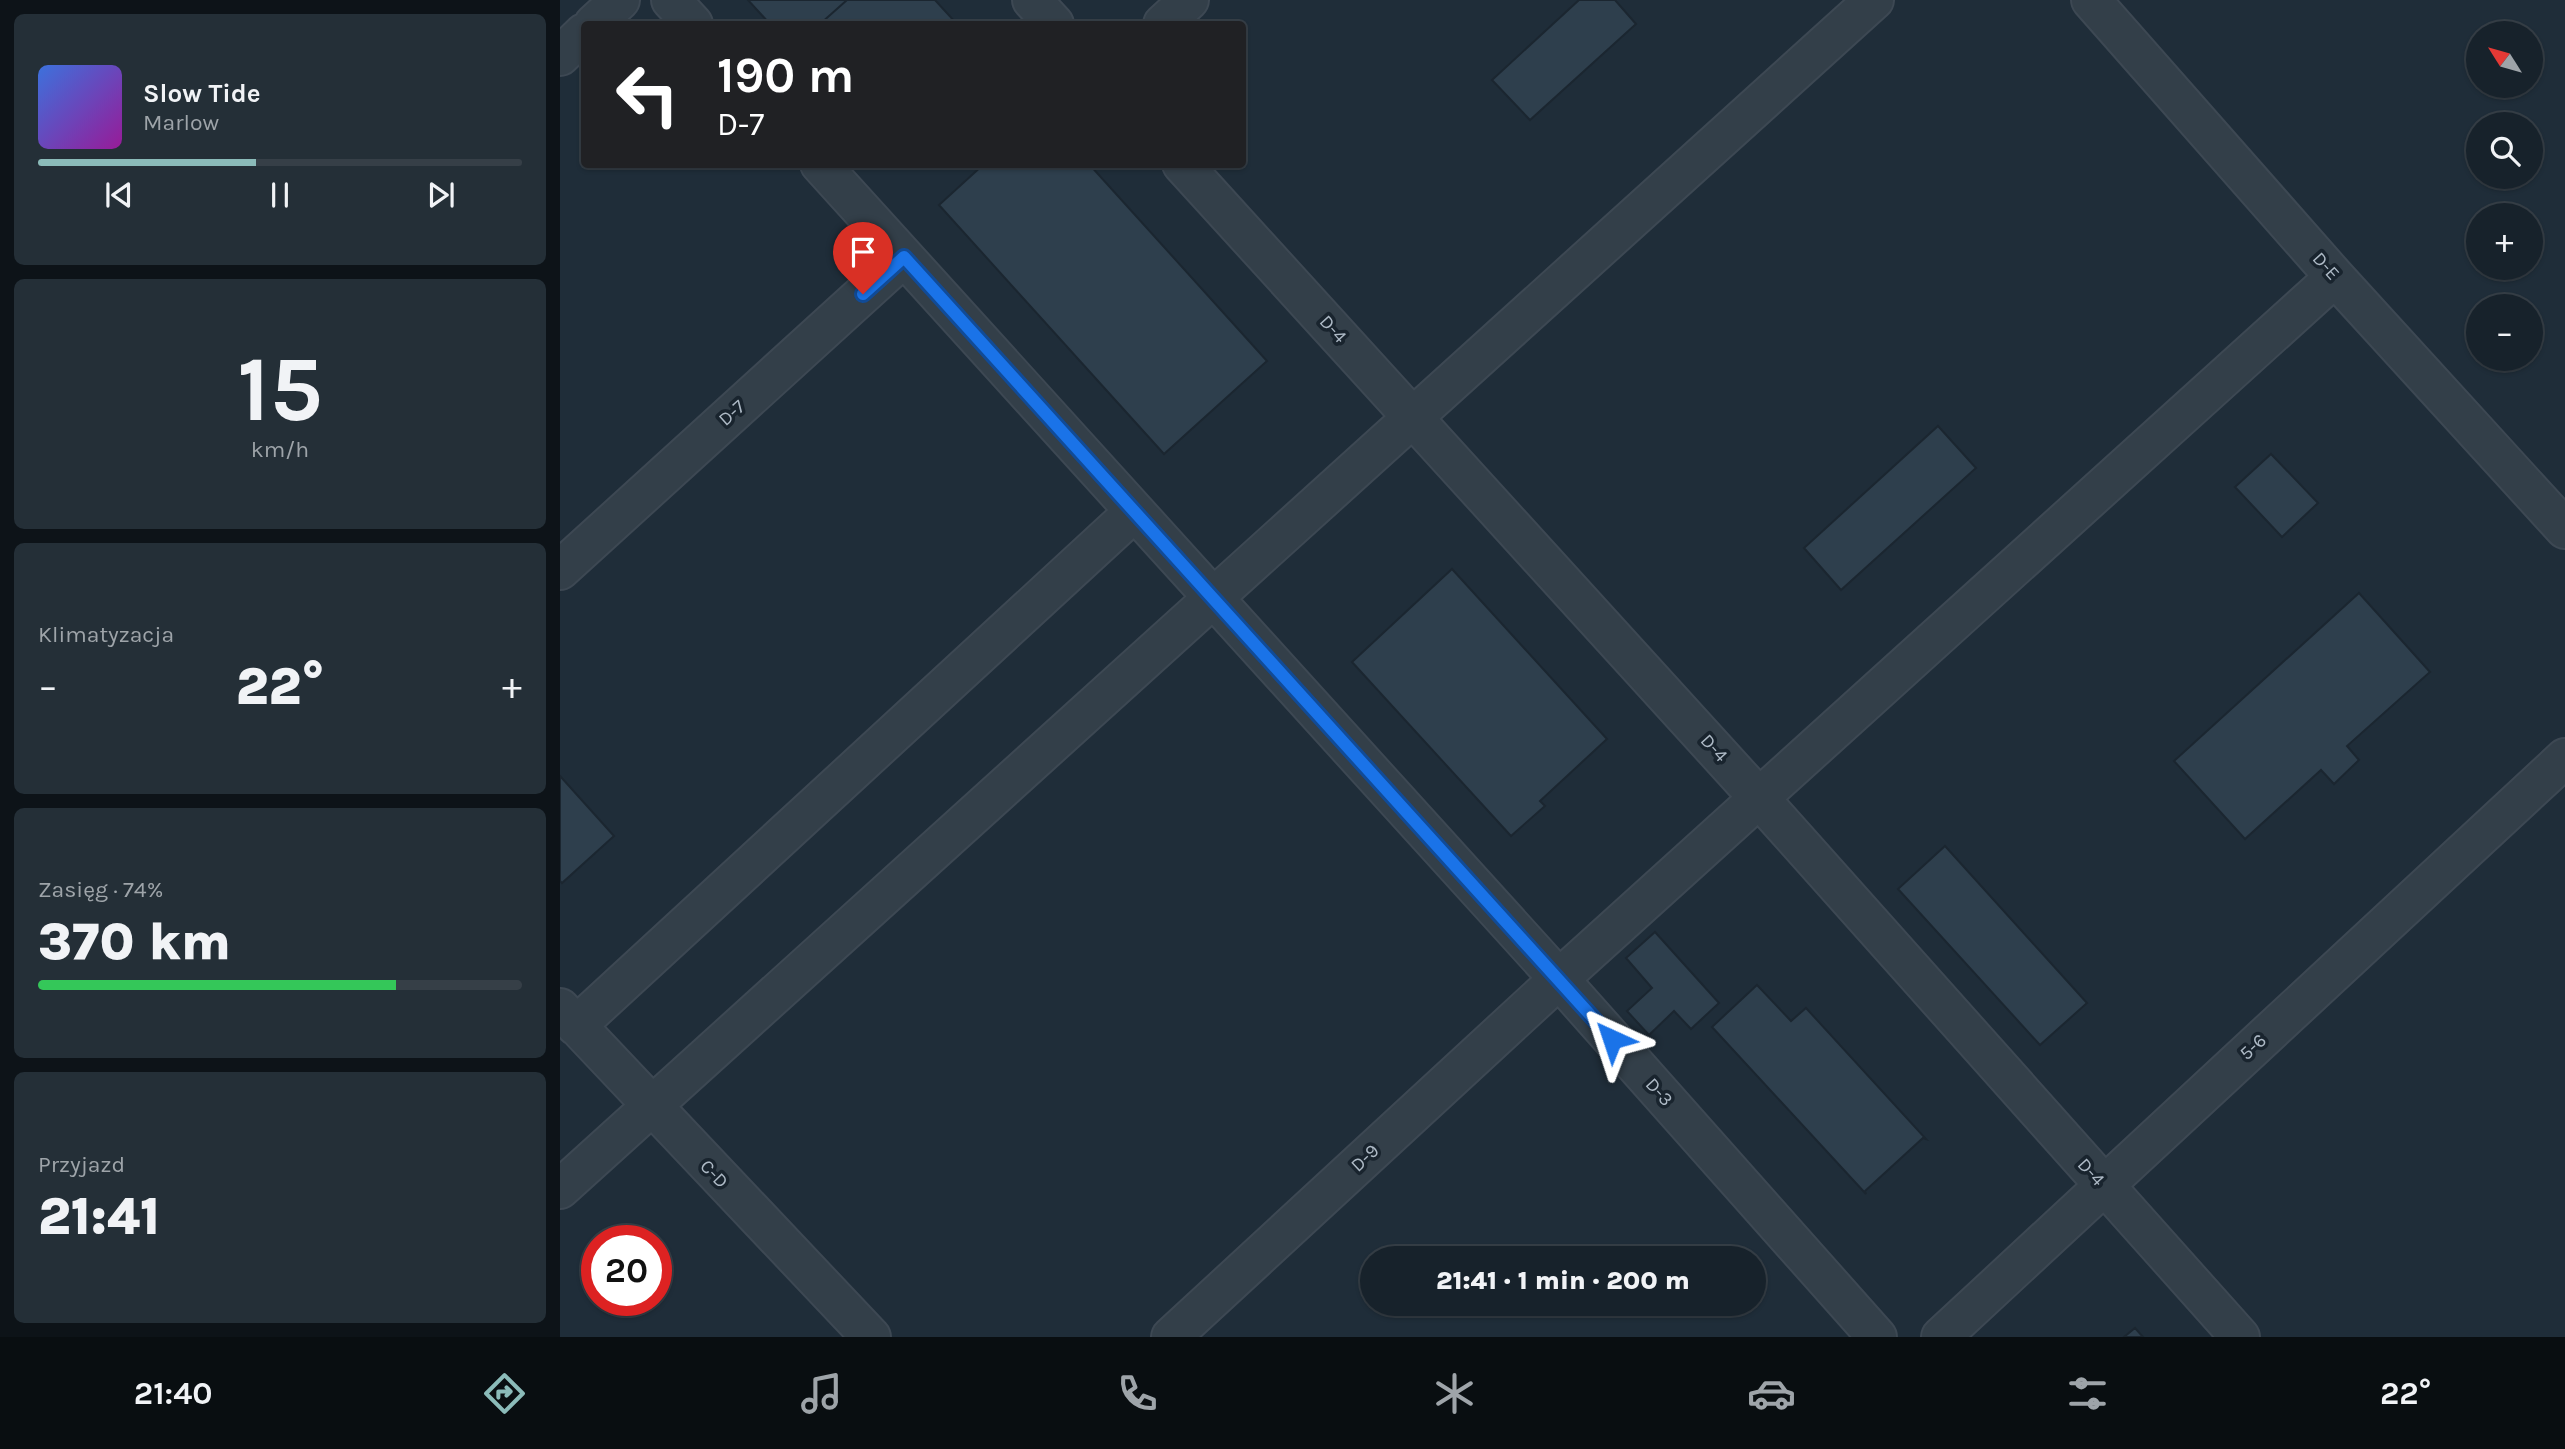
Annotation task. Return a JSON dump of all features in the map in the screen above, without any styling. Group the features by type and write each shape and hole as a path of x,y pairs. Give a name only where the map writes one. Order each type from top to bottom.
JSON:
{"lane":[{"path":"596,21 620,0"},
{"path":"671,0 690,21"},
{"path":"1032,0 1051,21"},
{"path":"1166,21 1189,0"},
{"path":"560,1189 1874,0"},
{"name":"D-E","path":"2105,5 2335,276 2565,529"},
{"path":"560,55 581,36"},
{"name":"D-3","path":"824,168 1559,979 1877,1337"},
{"name":"D-4","path":"1186,168 1759,798 2240,1337"},
{"name":"D-7","path":"560,570 904,257"},
{"name":"D-9","path":"1171,1337 1559,979 2335,276"},
{"path":"568,1017 1134,512"},
{"name":"5-6","path":"1941,1337 2565,758"},
{"name":"C-D","path":"568,1017 650,1107 871,1337"}],"building":[{"path":"748,0 847,0 823,21 767,21"},
{"path":"847,0 935,0 954,21 823,21"},
{"path":"1579,0 1615,0 1636,24 1530,120 1492,80"},
{"path":"980,168 1093,168 1267,361 1164,454 939,205"},
{"path":"1938,426 1976,468 1841,590 1804,548"},
{"path":"2271,454 2318,503 2282,537 2235,487"},
{"path":"1452,569 1607,739 1540,801 1545,806 1511,836 1352,662"},
{"path":"2359,593 2430,672 2347,746 2359,760 2334,784 2321,770 2245,839 2174,761"},
{"path":"560,776 614,836 562,883 560,881"},
{"path":"1945,846 2087,1003 2040,1045 1898,889"},
{"path":"1655,932 1719,1003 1691,1029 1674,1011 1649,1035 1627,1011 1652,988 1626,958"},
{"path":"1757,985 1791,1021 1806,1008 1926,1139 1923,1138 1865,1191 1866,1194 1712,1027"},
{"path":"2135,1328 2143,1337 2124,1337"}],"route":[{"path":"863,294 904,257 1612,1039"}]}
